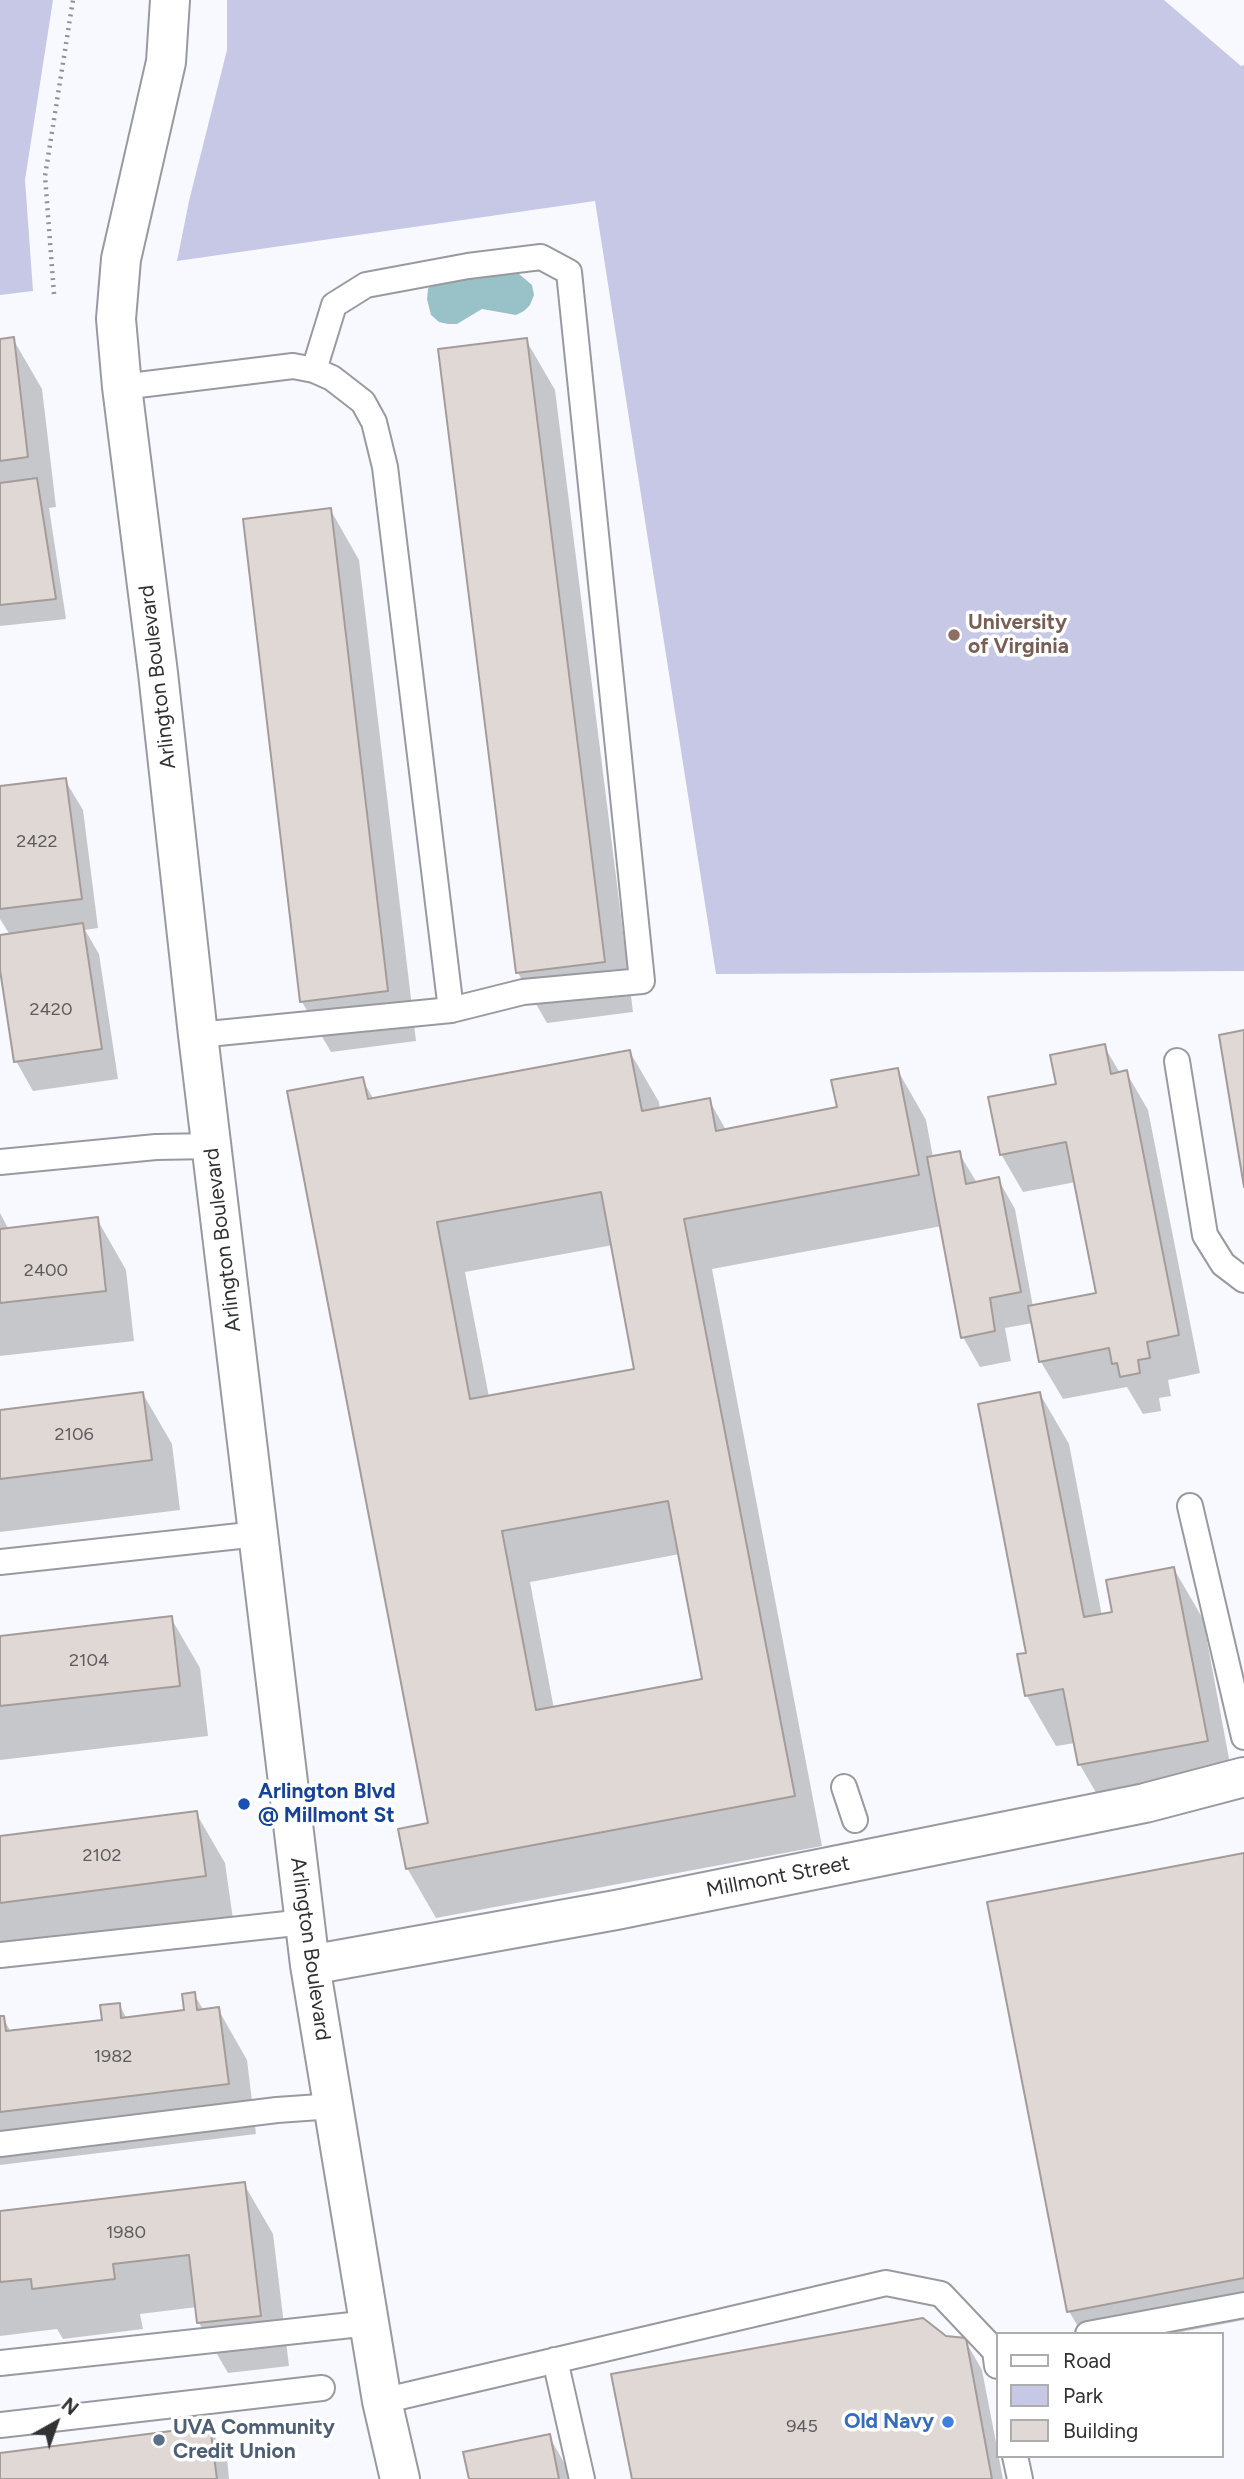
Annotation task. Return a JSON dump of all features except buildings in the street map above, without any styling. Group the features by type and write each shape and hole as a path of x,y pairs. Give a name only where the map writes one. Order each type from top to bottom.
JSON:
{"street":[{"name":"Arlington Boulevard","path":"170,0 166,62 121,259 116,319 122,387 304,1922 383,2401 400,2479"},
{"name":"Millmont Street","path":"310,1965 616,1910 1145,1803 1244,1777"}],"lane":[{"path":"198,1035 451,1010 523,992 642,981 569,272 541,257 468,266 366,285 334,305 314,370"},
{"path":"122,387 293,366 332,377 363,402 374,422 385,467 451,1010"},
{"path":"1177,1061 1205,1235 1223,1264 1244,1280"},
{"path":"0,1163 156,1147 212,1146"},
{"path":"1189,1506 1244,1737"},
{"path":"0,1562 258,1534"},
{"path":"844,1787 855,1820"},
{"path":"0,1955 304,1922"},
{"path":"0,2144 277,2110 334,2106"},
{"path":"383,2401 886,2283 941,2294 996,2356"},
{"path":"1099,2332 1244,2305"},
{"path":"0,2363 370,2323"},
{"path":"555,2360 582,2479"},
{"path":"0,2425 322,2388"},
{"path":"1015,2458 1020,2479"}],"path":[{"path":"54,294 45,176 73,0"}],"green space":[{"path":"0,0 53,0 25,180 33,291 0,295"},
{"name":"University of Virginia","path":"227,0 1164,0 1241,66 1244,65 1244,971 716,974 595,201 177,261 189,201 227,50"}],"shaded area":[{"path":"506,270 518,273 532,285 534,295 524,311 516,315 482,309 457,324 439,322 431,315 427,299 428,289 435,280"}],"place":[{"name":"University of Virginia","path":"954,635"},
{"name":"Arlington Blvd @ Millmont St","path":"244,1804"},
{"name":"Old Navy","path":"948,2422"},
{"name":"UVA Community Credit Union","path":"159,2440"}]}
